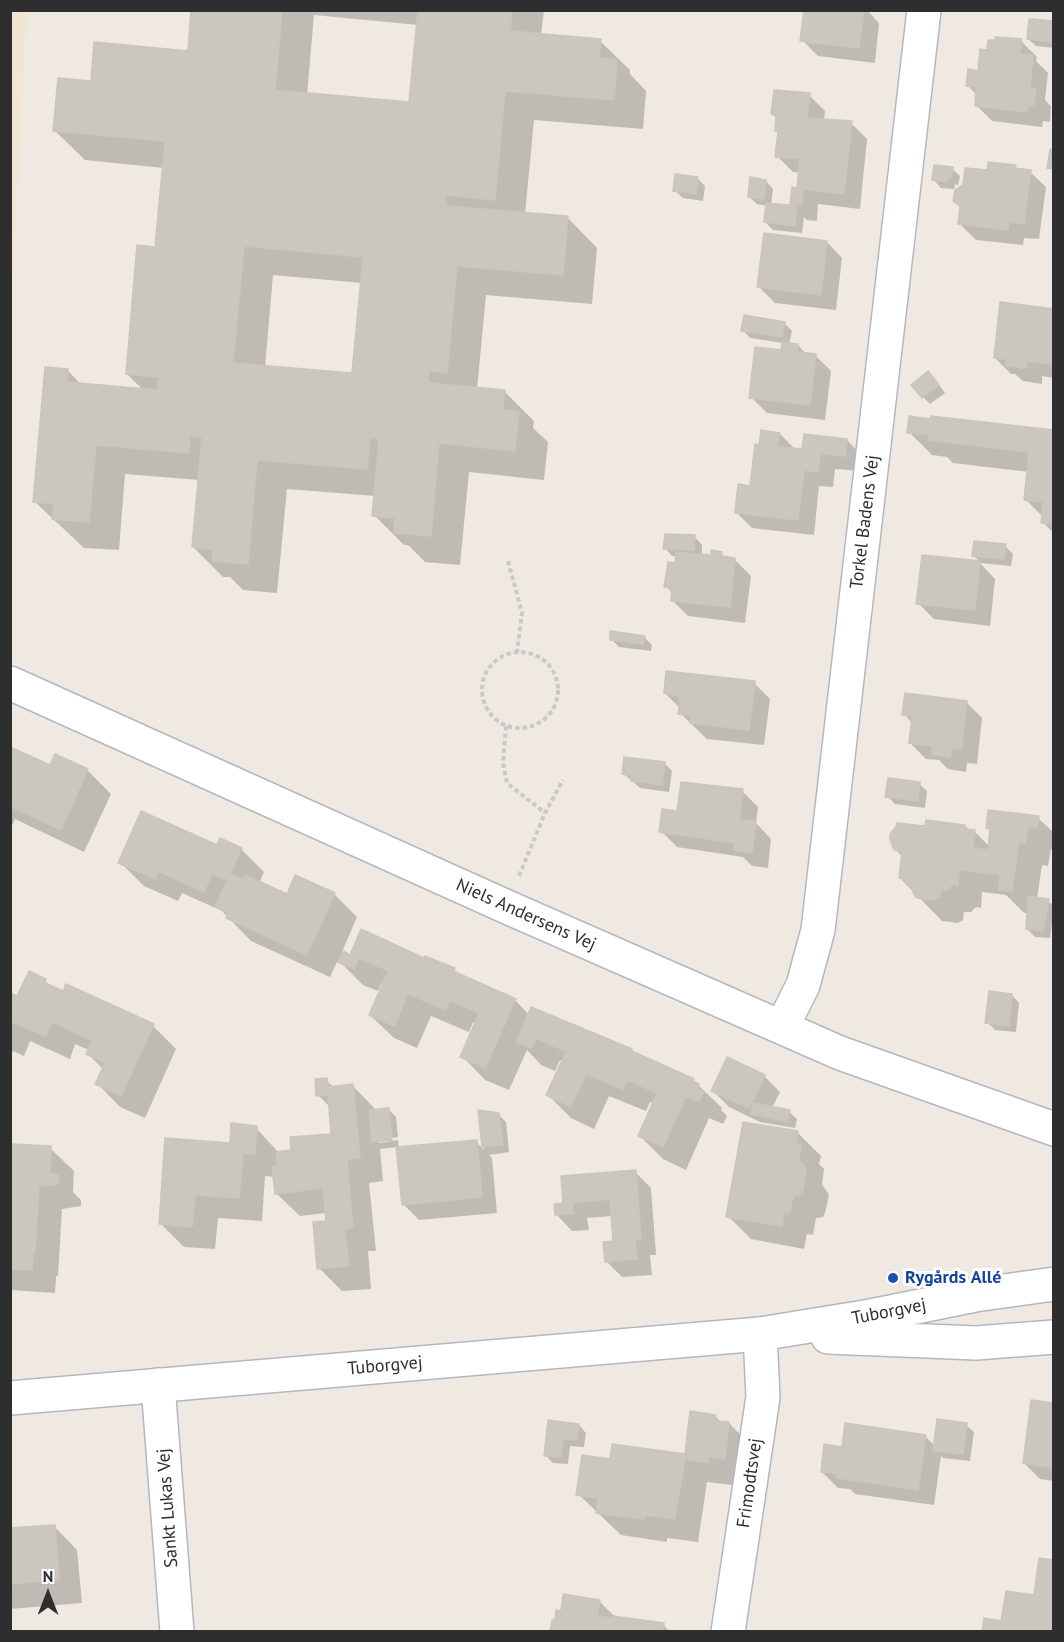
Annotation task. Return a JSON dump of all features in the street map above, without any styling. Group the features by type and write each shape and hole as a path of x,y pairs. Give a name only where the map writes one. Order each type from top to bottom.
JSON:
{"street":[{"name":"Torkel Badens Vej","path":"782,1027 803,985 818,930 924,10"},
{"name":"Niels Andersens Vej","path":"10,683 507,907 782,1027 878,1068 956,1093 1052,1129"},
{"name":"Tuborgvej","path":"10,1398 760,1334 871,1316 975,1295 1053,1284"},
{"name":"Tuborgvej","path":"760,1334 976,1343 1053,1337"},
{"name":"Frimodtsvej","path":"728,1632 763,1397 760,1334"},
{"name":"Sankt Lukas Vej","path":"158,1385 177,1632"}],"path":[{"path":"508,561 522,613 518,652"},
{"path":"509,652 518,652 534,652 553,668 560,691 551,714 531,728 506,726 487,711 480,688 489,665 509,652"},
{"path":"506,726 502,763 507,783 545,813"},
{"path":"507,907 545,813 563,780"}],"shaded area":[{"path":"10,11 27,11 11,305"}],"building":[{"path":"191,10 282,10 275,90 409,102 418,10 512,10 510,31 601,39 599,58 617,60 614,100 505,91 495,200 446,195 446,206 568,216 563,275 457,266 447,373 429,371 428,383 505,390 503,410 519,411 515,451 439,443 431,536 394,533 395,518 372,516 379,439 370,437 367,469 257,460 248,564 212,561 213,550 192,547 202,437 190,436 189,453 96,445 89,522 52,519 54,504 33,502 45,367 68,369 67,382 158,390 159,377 126,374 137,245 155,247 165,141 53,131 58,78 91,81 94,42 188,51","holes":["244,246 363,257 352,373 233,363"]},
{"path":"804,10 864,10 859,48 800,41"},
{"path":"1029,19 1054,21 1054,42 1027,39"},
{"path":"995,37 1022,39 1020,54 1033,55 1030,88 1036,89 1034,106 1028,106 1027,112 975,106 976,87 966,86 968,69 978,71 980,49 987,50 988,40 995,40"},
{"path":"774,90 810,93 807,118 852,121 844,194 803,189 801,206 790,205 792,187 797,188 800,159 775,157 778,131 775,131 776,115 771,114"},
{"path":"1050,149 1054,150 1054,169 1047,168"},
{"path":"988,162 1016,165 1015,168 1031,170 1024,224 1009,222 1008,230 958,224 960,206 953,201 955,190 963,185 965,168 987,170"},
{"path":"934,165 953,167 951,178 948,177 947,182 932,180"},
{"path":"675,174 698,177 696,194 673,191"},
{"path":"750,177 766,180 764,199 748,197"},
{"path":"766,203 797,206 795,226 764,222"},
{"path":"764,233 827,241 821,295 757,287"},
{"path":"1000,302 1054,309 1054,364 1027,361 1026,368 1005,366 1006,359 994,358"},
{"path":"744,315 785,322 782,337 741,331"},
{"path":"782,342 798,344 797,352 816,354 810,405 749,398 755,347 781,350"},
{"path":"928,371 939,385 922,398 911,385"},
{"path":"909,416 930,419 931,416 1053,430 1054,524 1041,523 1043,502 1024,500 1029,452 928,440 929,435 907,433"},
{"path":"761,430 780,433 778,447 802,449 804,434 847,439 845,456 820,454 818,472 804,470 798,520 735,513 738,484 750,486 755,444 759,445"},
{"path":"665,534 695,535 694,550 663,549"},
{"path":"974,541 1006,544 1004,559 972,556"},
{"path":"711,550 722,552 721,556 735,558 730,607 671,601 672,588 664,587 668,562 675,563 676,552 711,555"},
{"path":"922,555 980,561 975,610 916,604"},
{"path":"610,631 645,636 643,644 610,640"},
{"path":"666,671 755,681 749,730 690,723 691,716 678,714 680,696 664,693"},
{"path":"905,693 967,701 961,749 952,748 950,757 931,754 932,746 909,743 912,716 902,715"},
{"path":"10,747 50,765 55,754 88,769 61,830 10,806"},
{"path":"624,757 665,762 662,785 631,781 632,776 622,774"},
{"path":"888,778 920,782 918,801 885,797"},
{"path":"681,782 743,789 739,820 756,821 752,853 734,850 735,843 659,832 662,809 677,811"},
{"path":"988,810 1039,816 1037,828 1028,827 1025,844 1019,842 1012,891 999,890 1000,875 959,870 958,885 952,884 948,890 941,889 940,896 934,900 917,898 913,893 913,887 908,886 905,879 899,878 902,851 894,850 890,839 890,834 897,823 925,826 926,820 965,825 965,829 975,830 973,848 988,850 990,829 986,828"},
{"path":"141,811 217,845 220,838 242,848 230,874 243,880 245,875 287,894 295,875 335,893 307,955 226,918 228,912 215,907 227,880 212,874 204,892 158,871 155,879 118,863"},
{"path":"1028,896 1049,899 1043,931 1026,929"},
{"path":"361,929 424,958 425,956 455,968 453,971 516,999 485,1068 460,1057 479,1013 450,1000 446,1010 408,994 394,1026 369,1015 388,971 359,958 354,969 338,962 344,951 350,955"},
{"path":"29,971 46,979 45,983 63,991 66,984 154,1024 121,1096 95,1084 105,1063 86,1054 92,1040 52,1022 46,1036 10,1021 10,993 17,996"},
{"path":"989,991 1012,994 1009,1026 985,1023"},
{"path":"531,1007 632,1049 632,1051 694,1079 693,1081 699,1084 697,1089 704,1092 699,1102 686,1096 663,1147 638,1136 657,1093 627,1080 623,1089 586,1074 571,1107 546,1095 566,1052 536,1038 532,1048 516,1042"},
{"path":"727,1057 765,1075 749,1108 711,1091"},
{"path":"327,1078 328,1087 353,1084 360,1158 347,1160 353,1228 345,1229 349,1266 317,1269 313,1222 326,1221 323,1188 275,1194 272,1167 277,1166 276,1152 291,1150 290,1137 331,1134 328,1095 316,1096 315,1079"},
{"path":"753,1103 790,1110 788,1122 751,1114"},
{"path":"389,1108 392,1140 372,1142 369,1110"},
{"path":"478,1110 499,1113 503,1145 482,1147"},
{"path":"743,1122 798,1131 796,1143 801,1144 799,1161 806,1170 803,1190 800,1194 793,1196 790,1212 784,1212 782,1226 726,1217"},
{"path":"231,1123 257,1126 255,1155 243,1153 239,1198 195,1195 192,1227 159,1224 165,1138 230,1143"},
{"path":"477,1140 482,1197 402,1205 396,1147"},
{"path":"10,1144 51,1146 50,1173 58,1175 59,1182 56,1185 39,1186 32,1270 10,1269"},
{"path":"636,1170 641,1239 635,1239 637,1259 605,1262 603,1242 613,1241 610,1199 572,1203 574,1214 555,1215 554,1204 563,1203 561,1176"},
{"path":"1031,1400 1054,1403 1054,1468 1023,1463"},
{"path":"690,1411 716,1415 715,1421 729,1422 725,1459 710,1457 709,1463 685,1459 675,1519 645,1515 644,1519 596,1513 598,1498 576,1495 582,1455 610,1459 612,1444 685,1454"},
{"path":"937,1419 967,1423 963,1454 933,1451"},
{"path":"548,1420 579,1424 577,1440 563,1439 561,1457 544,1456"},
{"path":"845,1423 926,1435 918,1490 837,1478 838,1474 821,1472 824,1444 842,1447"},
{"path":"55,1525 59,1580 10,1584 10,1528"},
{"path":"1039,1558 1054,1560 1054,1632 982,1632 984,1618 1001,1621 1006,1591 1034,1595"},
{"path":"563,1594 600,1600 597,1616 664,1623 663,1632 550,1632 556,1610 561,1611"}],"place":[{"name":"Rygårds Allé","path":"893,1278"}]}
